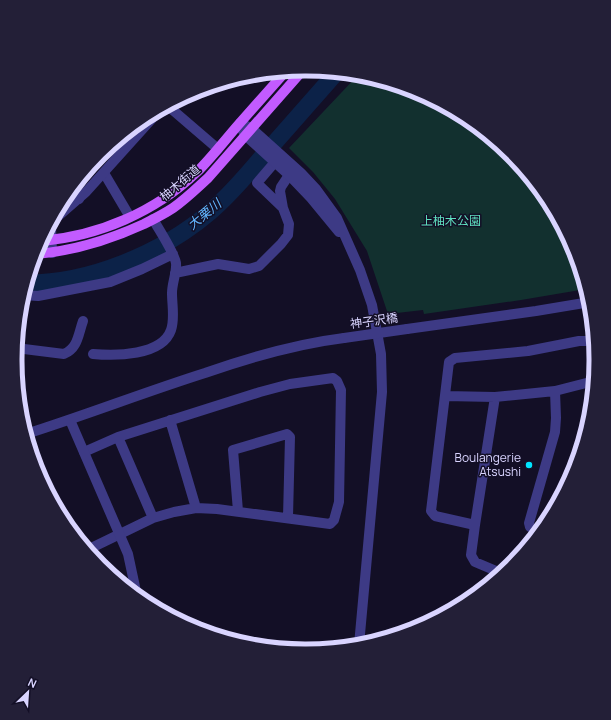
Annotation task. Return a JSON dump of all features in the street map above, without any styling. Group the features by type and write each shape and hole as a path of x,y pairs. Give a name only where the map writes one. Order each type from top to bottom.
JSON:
{"main road":[{"name":"柚木街道","path":"43,254 94,244 153,219 174,208 219,166 296,77"},
{"name":"柚木街道","path":"49,240 93,231 130,217 160,201 177,189 196,172 280,78"}],"street":[{"path":"172,110 218,149"},
{"path":"240,124 275,157 289,175 312,198 347,242"},
{"path":"64,212 79,199 104,173 145,126"},
{"path":"275,157 257,183 283,208"},
{"path":"275,157 302,173 316,189 337,218 360,270 372,305 380,344 382,378 380,426 360,638"},
{"path":"104,173 130,217"},
{"path":"175,273 218,264 249,269 259,266 288,235 289,224 283,208 280,191 289,175"},
{"path":"75,195 79,199"},
{"path":"93,354 110,355 135,353 152,348 165,339 171,330 173,310 172,285 176,263 153,219"},
{"path":"47,244 52,253"},
{"path":"30,295 38,296 110,282 142,269 172,253"},
{"name":"神子沢橋","path":"32,432 165,386 293,346 583,303"},
{"path":"23,349 64,354 71,351 75,346 83,321"},
{"path":"475,525 435,516 431,511 449,362 455,358 528,351 579,341 588,341"},
{"path":"84,452 118,437 290,384 334,378 341,390 342,403 339,446 340,492 334,520 330,524 238,511 196,508 153,518 92,547"},
{"path":"445,396 495,397 555,391 588,383"},
{"path":"533,528 530,527 529,523 555,432 555,391"},
{"path":"495,397 471,555 475,562 495,570"},
{"path":"70,420 120,534 129,560 135,586"},
{"path":"170,420 196,508"},
{"path":"238,511 232,450 287,434 290,437 288,517"},
{"path":"118,437 153,518"}],"green space":[{"name":"上柚木公園","path":"353,81 379,86 414,98 431,106 447,114 478,135 519,173 541,202 560,235 574,269 580,290 424,314 423,310 388,314 367,251 335,199 313,172 289,148"}],"waterway":[{"name":"大栗川","path":"33,283 51,282 75,278 124,263 148,252 191,227 231,193 332,78"}],"place":[{"name":"Boulangerie Atsushi","path":"529,465"}]}
